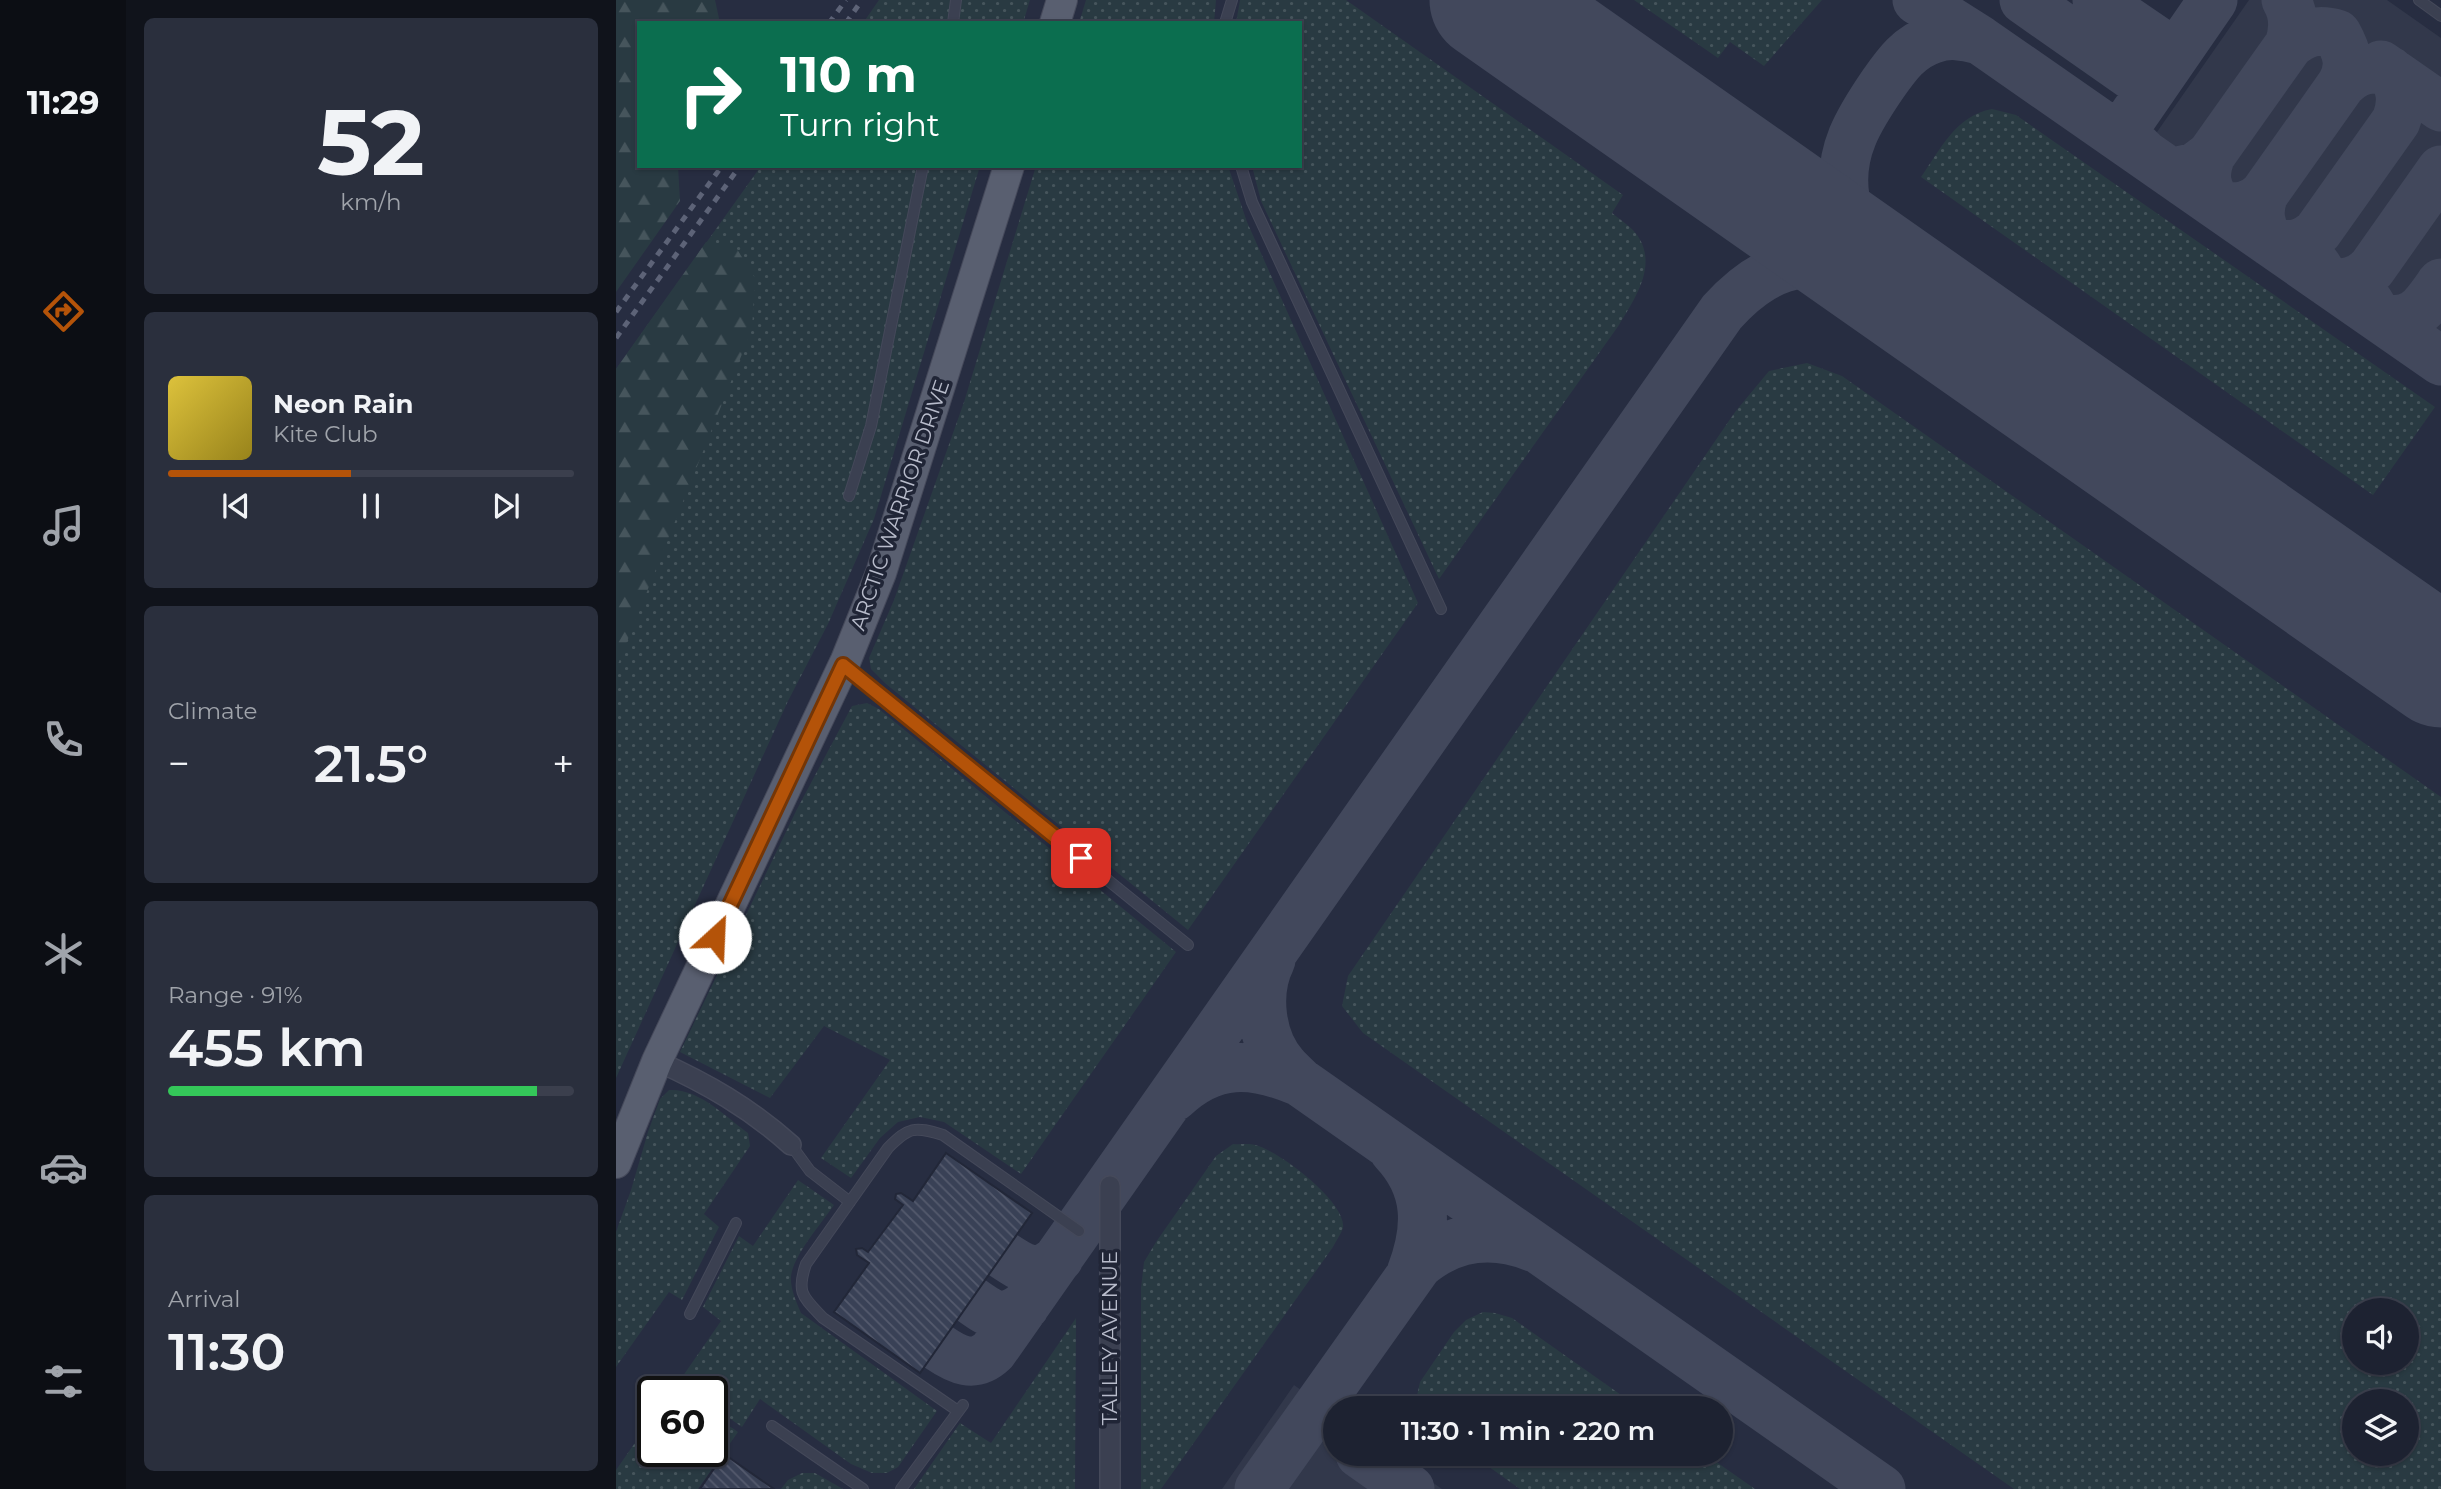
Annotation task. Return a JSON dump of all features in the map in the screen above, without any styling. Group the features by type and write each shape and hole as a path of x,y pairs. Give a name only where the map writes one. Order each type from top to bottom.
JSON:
{"main road":[{"path":"1056,21 1062,0"},
{"name":"ARCTIC WARRIOR DRIVE","path":"616,1163 657,1061 843,665 881,573 1008,168"},
{"name":"ARCTIC WARRIOR DRIVE","path":"616,1124 657,1061"}],"street":[{"path":"657,1061 732,1098 791,1145"},
{"name":"TALLEY AVENUE","path":"1110,1186 1110,1489"}],"lane":[{"path":"953,21 956,0"},
{"path":"1226,21 1232,0"},
{"path":"2419,0 2441,16"},
{"path":"849,496 871,426 923,168"},
{"path":"1242,168 1252,202 1441,609"},
{"path":"843,665 1188,945"},
{"path":"901,1489 961,1408 823,1318 806,1301 800,1284 806,1265 888,1149 904,1132 923,1128 943,1135 1079,1231"},
{"path":"791,1145 810,1171 850,1202"},
{"path":"690,1314 736,1223"},
{"path":"772,1426 863,1489"}],"shaded area":[{"path":"2249,0 2387,0 2441,38 2441,345 2150,142"},
{"path":"1294,1385 1323,1406 1323,1466 1409,1466 1442,1489 1222,1489"}],"green space":[{"path":"616,0 715,0 720,21 637,21 637,168 678,168 680,201 616,292"},
{"path":"879,0 1030,0 1024,21 864,21"},
{"path":"1086,0 1216,0 1214,21 1080,21"},
{"path":"1240,0 1346,0 1623,195 1612,213 1633,230 1641,242 1645,254 1643,279 1626,314 1439,579 1261,201 1253,168 1302,168 1302,21 1236,21"},
{"path":"1634,0 1822,0 1764,66 1730,42 1718,58"},
{"path":"1992,109 2016,115 2435,407 2373,495 1921,177 1942,145 1959,126 1979,113"},
{"path":"760,168 979,168 874,519 828,624 788,701 616,1078 616,369"},
{"path":"1035,168 1229,168 1247,222 1418,603 1188,930 871,669 869,658 894,600 964,402"},
{"path":"706,242 735,246 755,278 752,329 616,669 616,369"},
{"path":"1807,363 1842,376 2441,797 2441,1489 2014,1489 1363,1033 1342,1006 1348,976 1735,412 1769,371"},
{"path":"867,703 879,709 1176,952 1021,1174 944,1122 920,1117 898,1122 880,1138 851,1178 821,1158 890,1060 824,1026 770,1098 680,1052 796,811 852,706"},
{"path":"669,1090 691,1094 712,1105 748,1133 750,1146 704,1214 719,1227 682,1300 669,1292 616,1367 616,1232 660,1099"},
{"path":"1233,1144 1250,1144 1266,1149 1294,1167 1334,1205 1341,1217 1343,1228 1333,1247 1161,1489 1141,1489 1141,1288 1144,1262 1216,1156"},
{"path":"798,1180 834,1205 797,1258 791,1285 801,1313 937,1411 898,1467 887,1473 872,1473 851,1464 760,1399 742,1427 728,1417 728,1376 683,1376 721,1321 703,1307 739,1236 753,1246"},
{"path":"1483,1312 1512,1318 1623,1396 1417,1396 1420,1382 1454,1332 1466,1320"},
{"path":"1076,1318 1075,1489 914,1489 960,1423 991,1443"},
{"path":"728,1425 738,1432 728,1446"},
{"path":"637,1440 637,1467 713,1467 698,1489 616,1489 616,1470"},
{"path":"1488,1466 1722,1466 1755,1489 1520,1489"},
{"path":"802,1473 815,1473 843,1489 781,1489 788,1480"}],"building":[{"path":"946,1153 1032,1213 920,1373 834,1312 869,1263 857,1255 856,1249 862,1248 868,1252 903,1205 895,1199 896,1194 901,1193 913,1201"},
{"path":"728,1457 774,1489 700,1489 715,1467 728,1467"}],"taxiway":[{"path":"1917,0 1980,40"},
{"path":"2024,0 2141,82 2146,96"},
{"path":"2097,0 2166,47 2169,62"},
{"path":"2143,153 2129,134 2131,119 2213,0"},
{"path":"2182,170 2195,167 2211,155 2289,45 2293,22 2286,0"},
{"path":"2211,155 2207,182 2218,205 2243,206 2264,194 2341,85 2346,72 2346,53 2337,34 2312,32 2289,45"},
{"path":"1899,285 1871,256 1852,223 1844,181 1848,151 1866,110 1904,57 1933,39 1962,36 1980,40 2441,361"},
{"path":"2381,65 2441,107"},
{"path":"2264,194 2261,219 2270,242 2302,242 2318,231 2396,121 2400,95 2390,71 2364,70 2341,85"},
{"path":"2317,266 2326,281 2333,282 2351,281 2367,273 2441,170"},
{"path":"938,1347 965,1361 979,1360 993,1351 1722,312 1742,292 1762,278 1802,264 1845,268 1895,284"},
{"path":"2369,302 2378,317 2409,317 2422,308 2441,283"},
{"path":"1271,960 1263,986 1262,1015 1265,1029 1276,1055 1300,1082"},
{"path":"1174,1097 1204,1076 1234,1068 1266,1071 1300,1082 1881,1489"},
{"path":"1394,1151 1414,1179 1422,1209 1420,1240 1411,1273"},
{"path":"1259,1489 1418,1265 1444,1248 1472,1239 1502,1239 1532,1247"},
{"path":"1003,1255 1024,1267 1037,1270 1059,1258"},
{"path":"971,1300 997,1315 1009,1314 1025,1306"},
{"path":"1377,1466 1410,1489"}],"runway":[{"path":"1490,0 2441,667"}],"railway":[{"path":"830,21 846,0"},
{"path":"847,21 862,0"},
{"path":"616,312 721,168"},
{"path":"616,338 739,168"}],"route":[{"path":"715,937 843,665 1081,858"}]}
